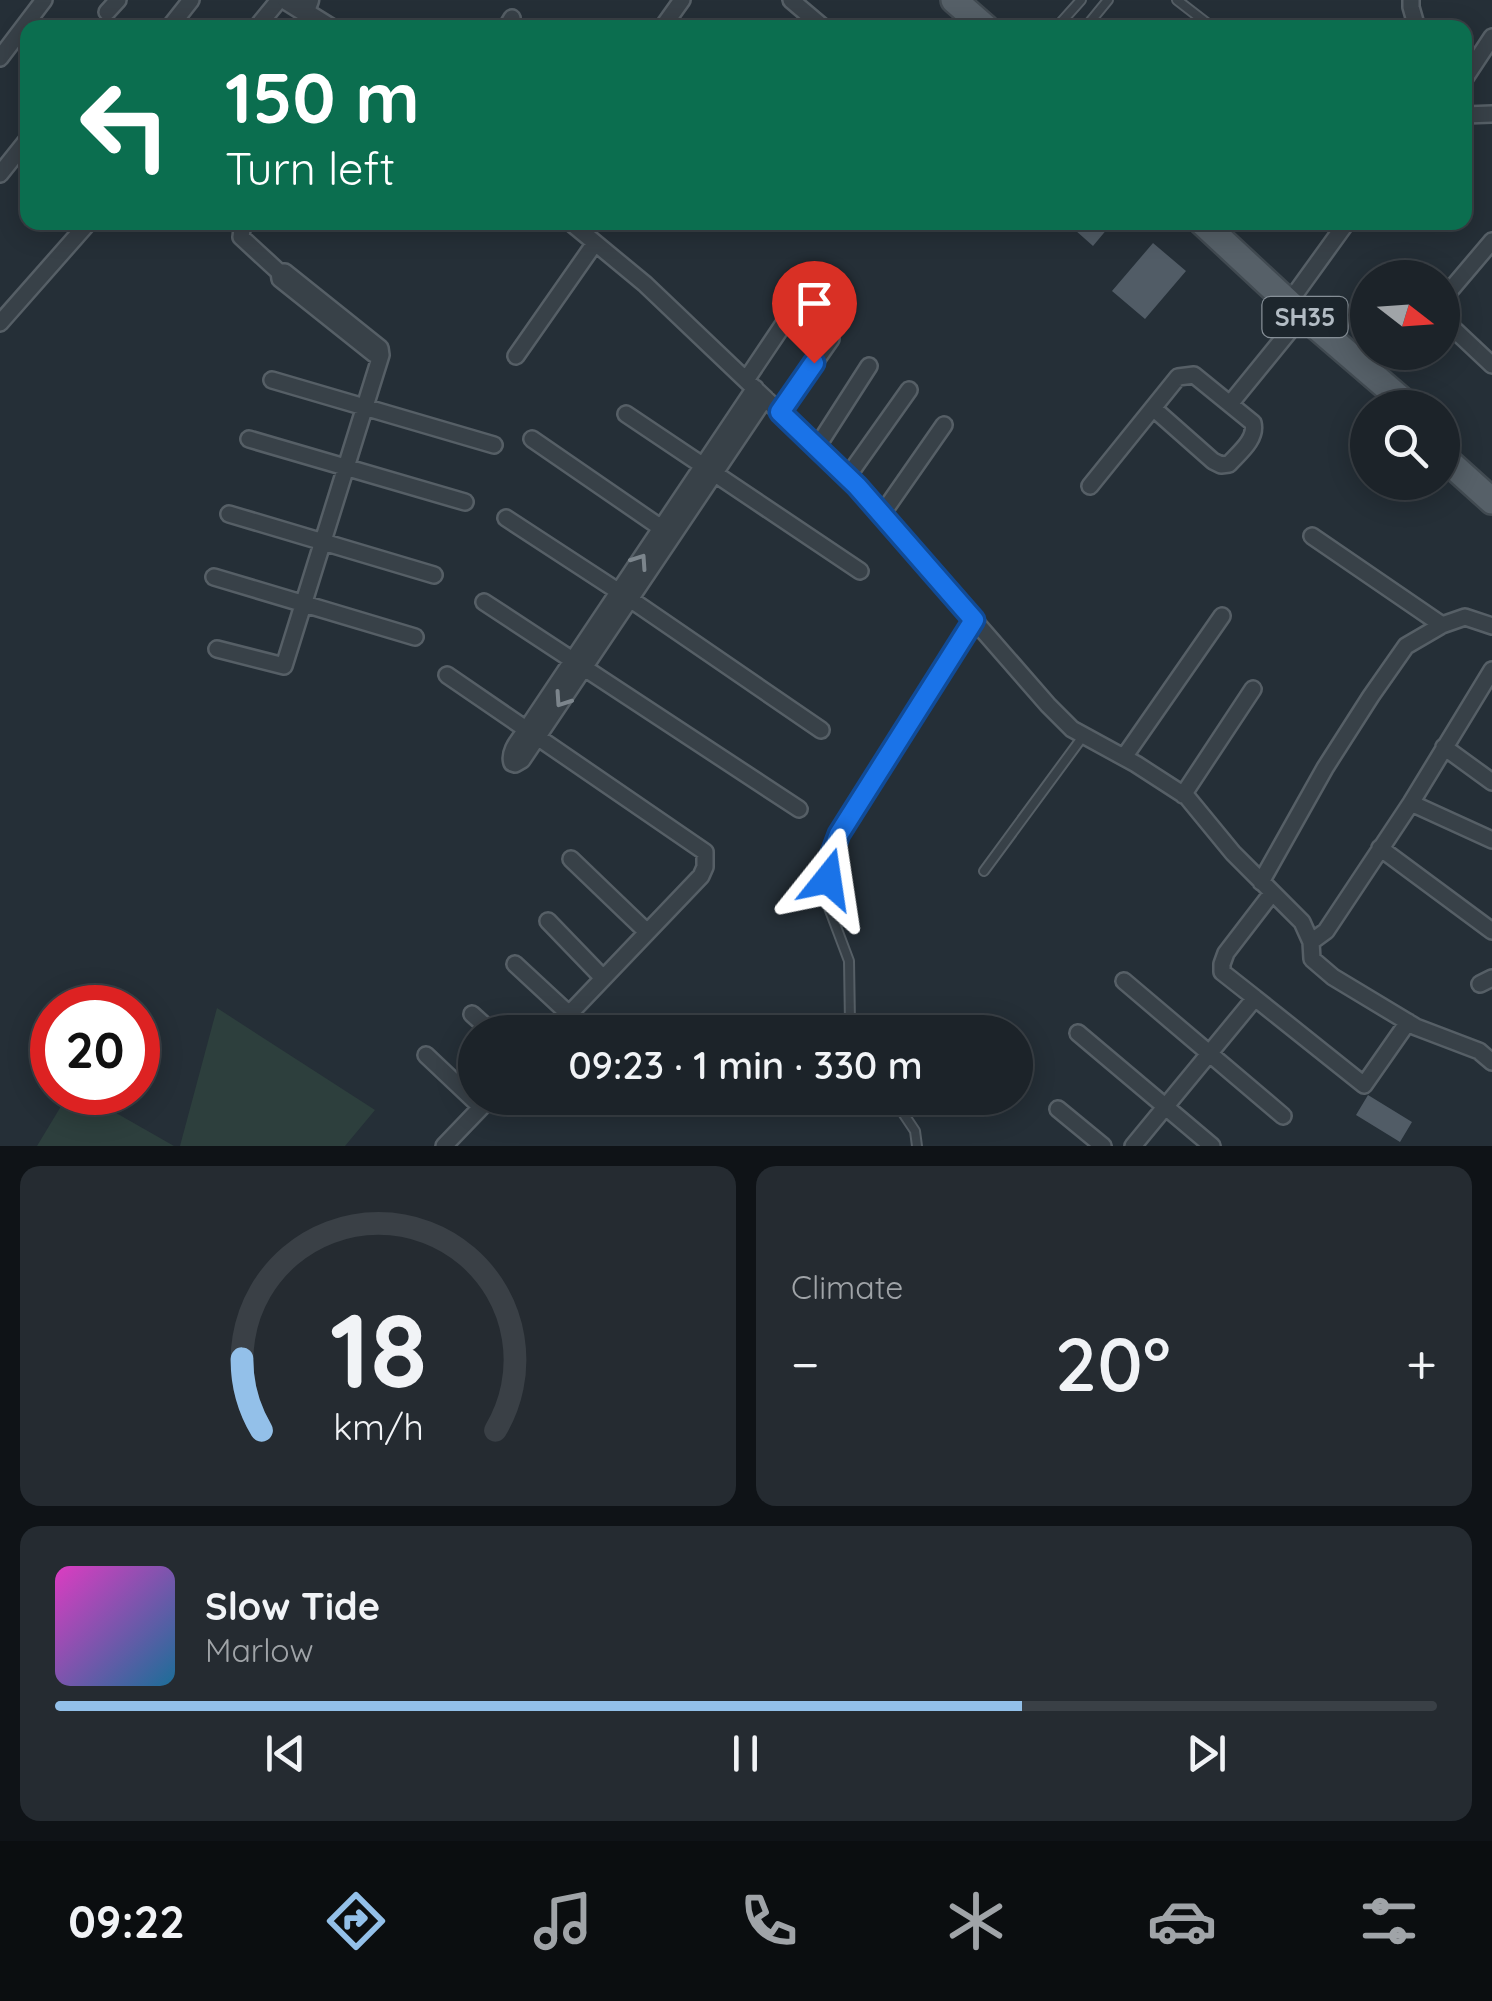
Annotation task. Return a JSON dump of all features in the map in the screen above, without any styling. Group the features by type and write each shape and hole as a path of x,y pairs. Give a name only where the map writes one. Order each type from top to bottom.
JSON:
{"main road":[{"path":"939,0 960,20"},
{"path":"954,0 977,20"},
{"path":"1194,230 1289,312 1370,390"},
{"name":"SH35","path":"1210,230 1289,312 1390,390"},
{"path":"1460,450 1492,478"},
{"path":"1460,472 1492,501"}],"street":[{"path":"29,20 44,0"},
{"path":"175,20 191,0"},
{"path":"263,20 279,0"},
{"path":"790,0 814,20"},
{"path":"300,3 322,20"},
{"path":"0,58 20,32"},
{"path":"1472,67 1492,37"},
{"path":"0,174 20,149"},
{"path":"0,323 82,230"},
{"path":"217,649 284,666 381,355 380,348 285,272 279,272 241,236 242,230"},
{"path":"580,230 645,284 848,476 1072,729 1183,795 1302,922 1312,959 1333,977 1408,1022 1478,1051 1492,1062"},
{"path":"1230,404 1342,230"},
{"path":"1460,279 1492,242"},
{"path":"516,356 595,243"},
{"path":"531,734 708,470 755,388 791,313"},
{"path":"1460,335 1492,364"},
{"path":"780,412 831,339"},
{"path":"816,447 868,366"},
{"path":"1090,486 1178,376 1194,374 1253,423 1255,430 1229,464 1220,465 1153,408"},
{"path":"272,380 494,445"},
{"path":"848,476 909,390"},
{"path":"626,414 860,571"},
{"path":"882,514 944,425"},
{"path":"249,439 465,502"},
{"path":"532,439 667,532"},
{"path":"229,514 434,575"},
{"path":"506,518 820,730"},
{"path":"1312,536 1442,625"},
{"path":"214,577 416,637"},
{"path":"484,602 799,809"},
{"path":"1124,757 1222,616"},
{"path":"1408,1022 1364,1085 1222,972 1222,964 1267,888 1325,768 1406,646 1465,617 1492,626"},
{"path":"1310,942 1326,931 1411,803 1492,670"},
{"path":"447,675 705,852 702,876 569,1014 515,964"},
{"path":"1183,795 1252,689"},
{"path":"1444,746 1492,782"},
{"path":"1411,803 1492,840"},
{"path":"1380,848 1492,931"},
{"path":"571,859 648,932"},
{"path":"548,921 604,978"},
{"path":"1124,981 1283,1116"},
{"path":"1133,1146 1255,998"},
{"path":"1078,1033 1212,1146"},
{"path":"426,1055 458,1080"},
{"path":"1058,1109 1103,1146"},
{"path":"444,1146 473,1115"}],"lane":[{"path":"1063,20 1081,0"},
{"path":"1092,20 1108,0"},
{"path":"1178,0 1203,20"},
{"path":"851,1015 849,961 826,900 833,846 974,620"},
{"path":"984,870 1084,735"},
{"path":"905,1115 915,1130 917,1146"}],"shaded area":[{"path":"217,1008 375,1110 345,1146 180,1146"},
{"path":"56,1115 120,1115 174,1146 37,1146"}],"building":[{"path":"1075,230 1106,230 1093,246"},
{"path":"1153,243 1186,271 1145,319 1112,291"},
{"path":"1368,1095 1412,1122 1400,1142 1356,1115"}],"route":[{"path":"814,363 780,412 857,486 974,620 839,834 830,858 828,879"}]}
